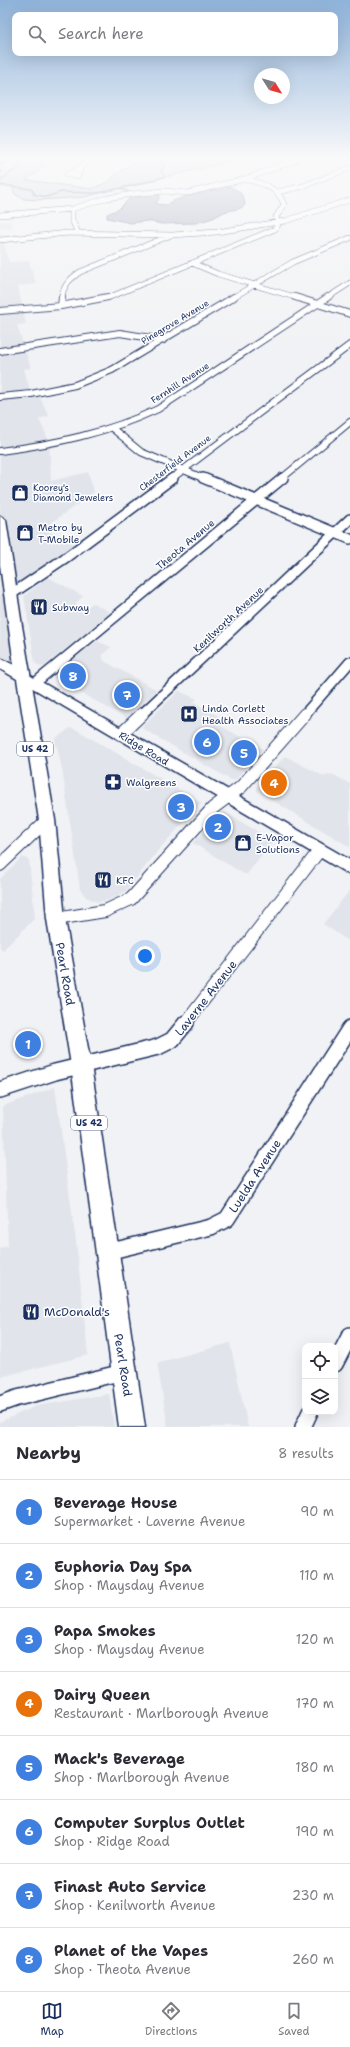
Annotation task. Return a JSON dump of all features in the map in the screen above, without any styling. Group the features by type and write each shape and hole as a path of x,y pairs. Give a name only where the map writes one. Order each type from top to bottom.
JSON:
{"main road":[{"name":"Pearl Road","path":"0,520 10,595 29,680 47,820 56,919 81,1065 106,1252 132,1427"},
{"name":"Ridge Road","path":"0,663 228,798 350,868"}],"street":[{"path":"75,227 78,233"},
{"path":"0,240 78,233 173,235 224,231 250,227"},
{"path":"0,311 61,306 110,297 272,231 278,227"},
{"path":"61,306 63,289 70,279 80,272 173,235"},
{"name":"Pinegrove Avenue","path":"0,397 52,390 88,380 112,370 293,262 350,238"},
{"path":"192,263 350,314"},
{"name":"Fernhill Avenue","path":"0,451 57,444 113,429 158,409 350,283"},
{"path":"0,351 120,333 163,340"},
{"name":"Chesterfield Avenue","path":"10,595 68,556 350,345"},
{"name":"Theota Avenue","path":"29,680 256,500 350,422"},
{"path":"113,429 141,452 350,539"},
{"name":"Kenilworth Avenue","path":"122,734 350,519"},
{"path":"56,919 107,910 126,902 213,808 241,787 350,662"},
{"path":"0,865 47,820"},
{"name":"Laverne Avenue","path":"0,1090 14,1084 81,1065 160,1048 172,1040 319,851"},
{"name":"Luelda Avenue","path":"106,1252 212,1228 227,1219 350,1028"},
{"path":"338,1358 350,1335"},
{"path":"0,1404 17,1398 123,1372"},
{"path":"303,1427 309,1415"}],"shaded area":[{"path":"0,227 12,227 12,228 0,229"},
{"path":"0,229 9,262 29,261 36,284 18,286 26,324 17,325 31,368 24,369 31,394 39,396 49,416 39,419 49,441 51,481 88,472 94,492 43,529 77,545 12,592 20,674 0,662"},
{"path":"48,577 83,596 75,604 85,609 93,603 110,612 45,666 41,667 35,663 24,596"},
{"path":"97,641 111,647 102,655 104,661 157,690 126,718 54,678 54,675"},
{"path":"179,691 197,699 194,702 220,717 215,723 263,749 235,780 231,780 143,729 142,726"},
{"path":"70,728 77,730 202,803 160,848 126,891 109,900 98,902 86,897 80,889 62,769 55,739"},
{"path":"285,756 325,777 327,774 334,775 350,784 350,847 257,791 257,787"},
{"path":"223,811 273,841 247,874 244,874 193,843"},
{"path":"22,857 29,860 35,918 3,950 0,948 0,879"},
{"path":"350,890 350,942 323,924"},
{"path":"55,1087 76,1242 88,1355 0,1377 0,1248 8,1246 3,1106"},
{"path":"230,1343 248,1427 168,1427 157,1363"},
{"path":"109,1394 114,1427 0,1427 0,1422 36,1406"}],"place":[{"name":"Koorey's Diamond Jewelers","path":"20,493"},
{"name":"Metro by T-Mobile","path":"25,533"},
{"name":"Subway","path":"39,607"},
{"name":"Planet of the Vapes","path":"73,676"},
{"name":"Finast Auto Service","path":"127,695"},
{"name":"Linda Corlett Health Associates","path":"189,714"},
{"name":"Computer Surplus Outlet","path":"207,742"},
{"name":"Mack's Beverage","path":"244,753"},
{"name":"Walgreens","path":"113,782"},
{"name":"Dairy Queen","path":"274,783"},
{"name":"Papa Smokes","path":"181,807"},
{"name":"Euphoria Day Spa","path":"218,827"},
{"name":"E-Vapor Solutions","path":"243,843"},
{"name":"KFC","path":"103,880"},
{"name":"Beverage House","path":"28,1044"},
{"name":"McDonald's","path":"31,1312"}]}
